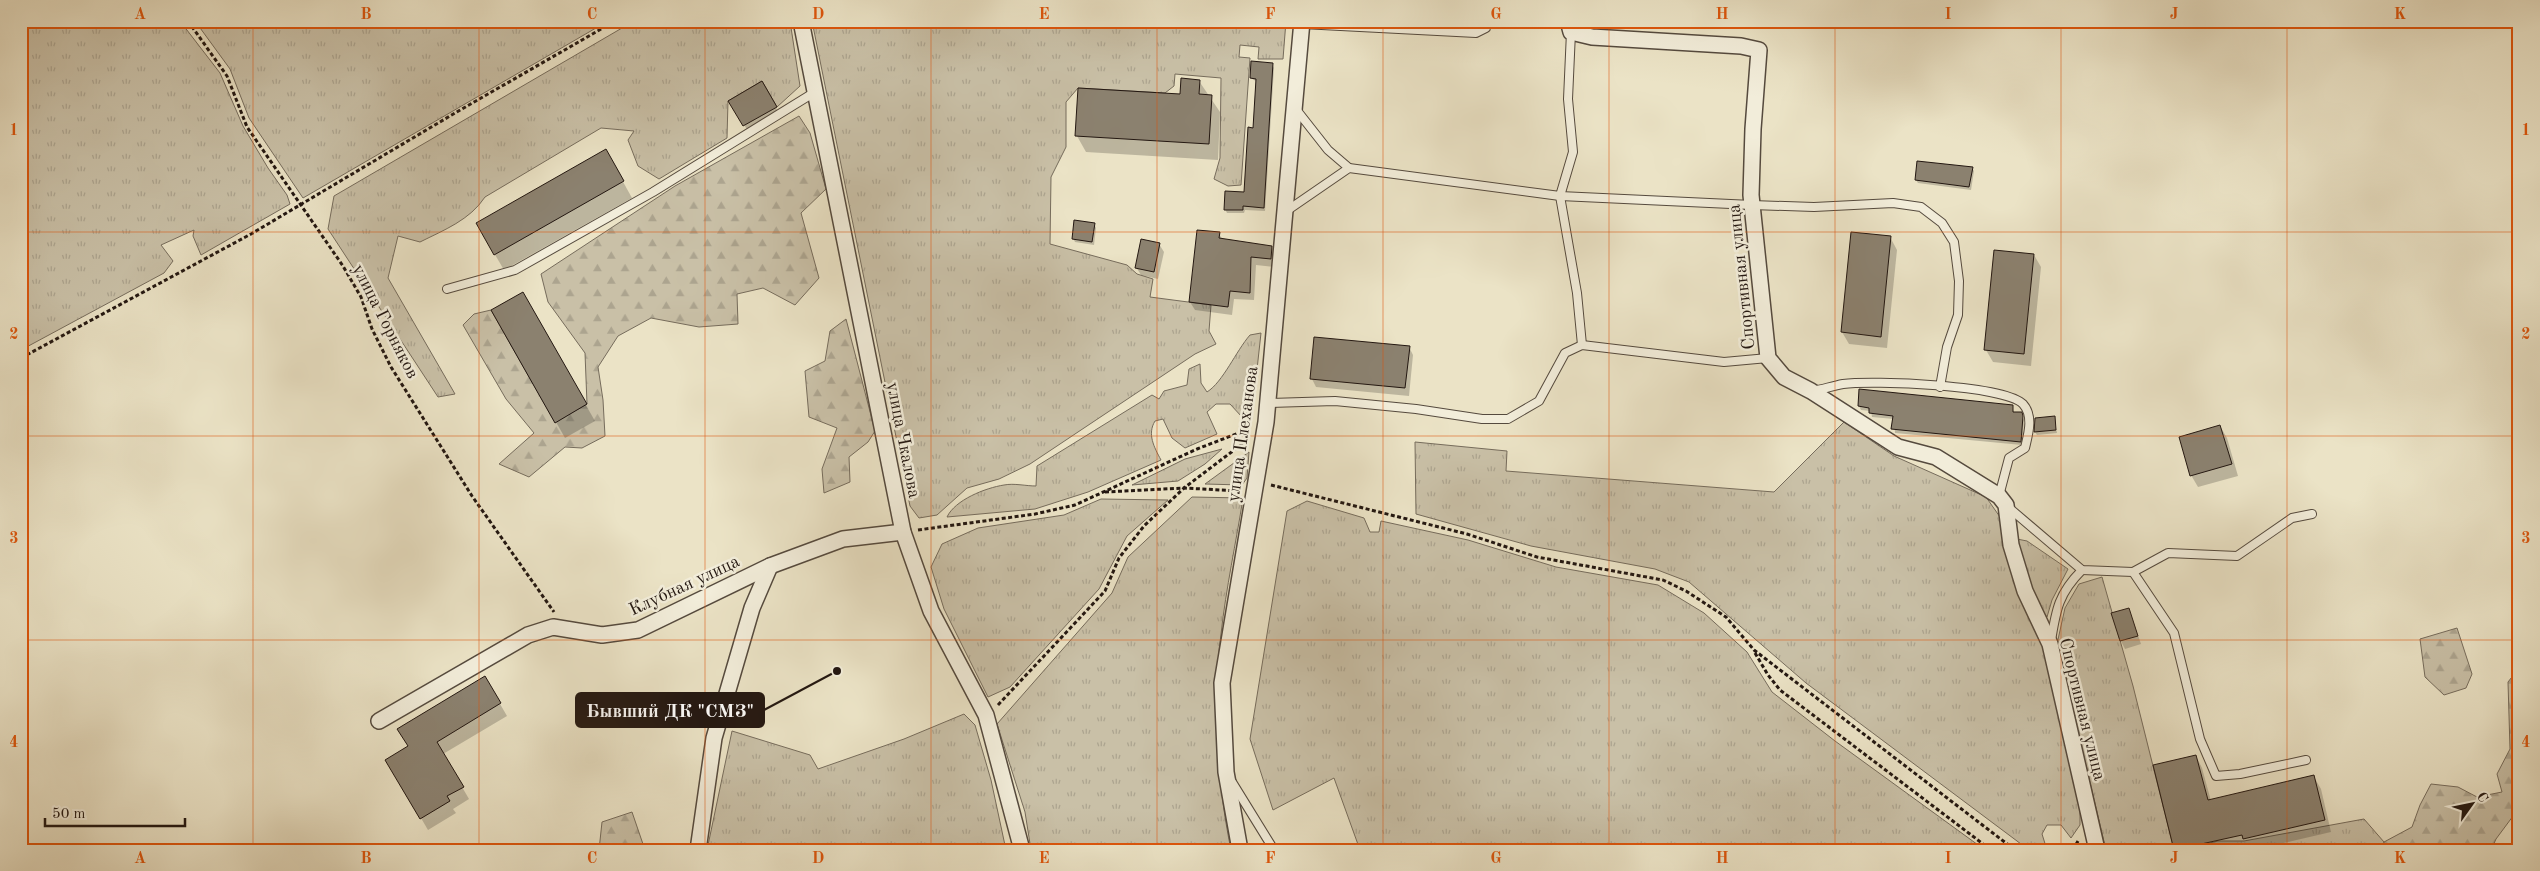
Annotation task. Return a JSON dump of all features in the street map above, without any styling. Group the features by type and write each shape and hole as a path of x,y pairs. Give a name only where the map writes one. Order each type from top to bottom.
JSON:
{"street":[{"name":"улица Чкалова","path":"801,21 903,532 931,611 986,715 1022,850"},
{"name":"улица Плеханова","path":"1240,850 1226,772 1222,683 1266,422 1302,23"},
{"name":"Спортивная улица","path":"1570,27 1592,37 1741,46 1759,50 1752,129 1752,205 1768,358 1784,377 1811,391 1898,446 1936,457 2003,500 2011,545 2025,591 2050,644 2097,850"},
{"name":"Клубная улица","path":"379,721 528,635 553,627 602,635 638,630 770,566 843,539 903,532"},
{"path":"698,850 714,738 752,608 770,566"}],"lane":[{"path":"1302,23 1476,33 1486,28 1486,21"},
{"path":"1570,27 1568,99 1574,152 1560,196 1577,293 1582,345"},
{"path":"447,289 514,270 653,192 815,92"},
{"path":"1294,106 1328,150 1349,168 1560,196 1814,207 1893,203 1921,207 1942,223 1954,242 1959,281 1958,315 1947,346 1940,386"},
{"path":"1285,212 1349,168"},
{"path":"1268,403 1335,401 1416,409 1482,419 1508,420 1539,401 1566,352 1582,345 1724,362 1768,358"},
{"path":"1811,391 1844,384 1896,383 1940,386 2015,398 2025,406 2030,424 2025,448 2009,458 2003,500 2082,570 2132,572 2168,553 2238,556 2292,518 2312,514"},
{"path":"2050,644 2057,604 2067,585 2082,570"},
{"path":"2132,572 2174,633 2200,739 2216,776 2240,774 2306,760"},
{"path":"1226,772 1274,850"}],"path":[{"name":"улица Горняков","path":"188,21 227,76 247,127 361,297 372,329 391,367 452,465 499,535 567,629"},
{"path":"21,358 301,206 455,113 615,21"},
{"path":"903,532 1035,514 1075,505 1197,449 1266,422"},
{"path":"986,715 1002,701 1105,591 1119,558 1144,526 1184,488 1245,442 1266,422"},
{"path":"1102,492 1255,486 1467,534 1537,557 1663,580 1686,591 1726,617 1754,650 1768,675 1786,694 1991,850"},
{"path":"1754,650 2015,850"}],"green space":[{"path":"21,21 180,21 220,73 243,126 268,168 287,195 290,204 201,255 193,236 194,230 161,245 173,261 164,273 21,350"},
{"path":"195,21 608,21 303,198 249,118 230,69"},
{"path":"634,21 790,21 800,86 777,107 762,81 728,101 727,138 659,179 638,166 628,140 634,131 601,128 485,197 472,212 447,229 420,242 398,236 388,278 455,394 438,397 328,229 334,196"},
{"path":"812,21 1286,21 1283,59 1258,59 1259,47 1240,45 1239,57 1250,58 1241,185 1228,186 1214,179 1220,158 1221,78 1175,74 1174,86 1165,93 1078,88 1066,102 1066,147 1051,177 1050,244 1127,265 1137,274 1153,279 1150,297 1211,305 1209,331 1216,344 1195,354 1030,464 999,479 967,488 937,515 919,518 910,506"},
{"path":"799,116 810,133 826,189 801,213 819,278 795,305 763,288 737,294 738,324 699,327 651,318 618,336 598,367 603,400 605,436 582,448 565,447 529,477 499,464 534,433 506,399 463,325 474,314 491,310 555,422 587,404 585,353 548,302 541,274 675,186"},
{"path":"846,319 875,431 868,442 849,457 850,482 824,493 822,469 837,428 809,417 805,371 825,361 830,331"},
{"path":"1261,333 1253,406 1242,417 1230,404 1216,404 1207,412 1217,434 1185,448 1172,438 1163,419 1155,421 1152,436 1161,460 1088,492 1035,509 947,517 964,500 988,489 1008,484 1036,486 1037,466 1152,395 1159,399 1164,391 1187,385 1189,369 1200,364 1201,383 1207,392 1224,374 1250,335"},
{"path":"1844,422 1894,456 1986,497 2000,517 2017,587 2045,651 2080,798 2080,825 2071,838 2061,825 2047,825 2042,834 2047,850 2029,850 1806,683 1689,582 1655,569 1531,546 1416,514 1415,442 1507,451 1506,471 1774,492"},
{"path":"1222,449 1205,464 1178,481 1132,485 1185,459"},
{"path":"1249,452 1247,478 1242,485 1205,484"},
{"path":"1192,497 1243,498 1223,617 1217,687 1219,770 1231,850 1031,850 1025,812 997,724 1112,593 1128,557"},
{"path":"1101,499 1168,500 1127,536 1099,589 1010,687 988,697 944,609 931,567 942,544 978,528 1064,515"},
{"path":"1307,501 1364,518 1370,532 1379,532 1381,521 1468,540 1556,567 1658,585 1704,613 1747,652 1772,692 1835,741 1985,850 1360,850 1334,778 1273,810 1250,739 1287,511"},
{"path":"2017,539 2027,541 2068,569 2052,600 2047,617 2037,604"},
{"path":"2102,577 2133,686 2174,850 2106,850 2057,644 2065,608 2079,584"},
{"path":"2457,628 2472,674 2466,688 2444,695 2425,677 2420,639"},
{"path":"2519,668 2519,808 2496,839 2491,850 2383,850 2384,842 2412,827 2420,805 2431,784 2458,787 2477,797 2502,792 2497,774 2510,749 2508,682"},
{"path":"964,714 975,725 991,780 1006,850 707,850 732,731 810,755 818,769 904,739"},
{"path":"632,812 645,850 599,850 602,822"},
{"path":"2364,819 2384,842 2383,850 2181,850 2218,841 2244,841"}],"building":[{"path":"1251,61 1273,63 1264,208 1243,206 1243,210 1224,210 1225,191 1244,192 1248,127 1253,128 1256,79 1250,78"},
{"path":"1181,78 1200,80 1199,94 1212,95 1209,144 1075,136 1078,88 1180,94"},
{"path":"762,81 777,107 743,126 728,101"},
{"path":"606,149 624,181 494,255 476,223"},
{"path":"1917,161 1973,167 1969,187 1915,180"},
{"path":"1074,220 1095,223 1092,242 1072,239"},
{"path":"1197,230 1220,232 1219,238 1272,246 1271,259 1251,257 1250,293 1230,291 1228,307 1189,302"},
{"path":"1851,232 1891,236 1881,337 1841,332"},
{"path":"1141,239 1160,243 1154,272 1135,268"},
{"path":"1994,250 2034,254 2024,354 1984,350"},
{"path":"523,292 587,404 555,423 491,310"},
{"path":"1314,337 1410,346 1405,388 1310,379"},
{"path":"1859,389 2013,405 2013,412 2022,412 2023,416 2021,442 1891,429 1893,416 1869,413 1869,408 1858,406"},
{"path":"2055,416 2056,430 2034,432 2035,418"},
{"path":"2220,425 2232,464 2190,476 2179,437"},
{"path":"2129,608 2138,636 2120,641 2111,613"},
{"path":"485,676 501,703 437,742 464,787 447,796 450,801 420,819 385,760 408,746 397,729"},
{"path":"2196,755 2208,800 2314,775 2325,820 2243,839 2242,835 2174,850 2153,765"}],"place":[{"name":"Бывший ДК \"СМЗ\"","path":"837,671"}]}
